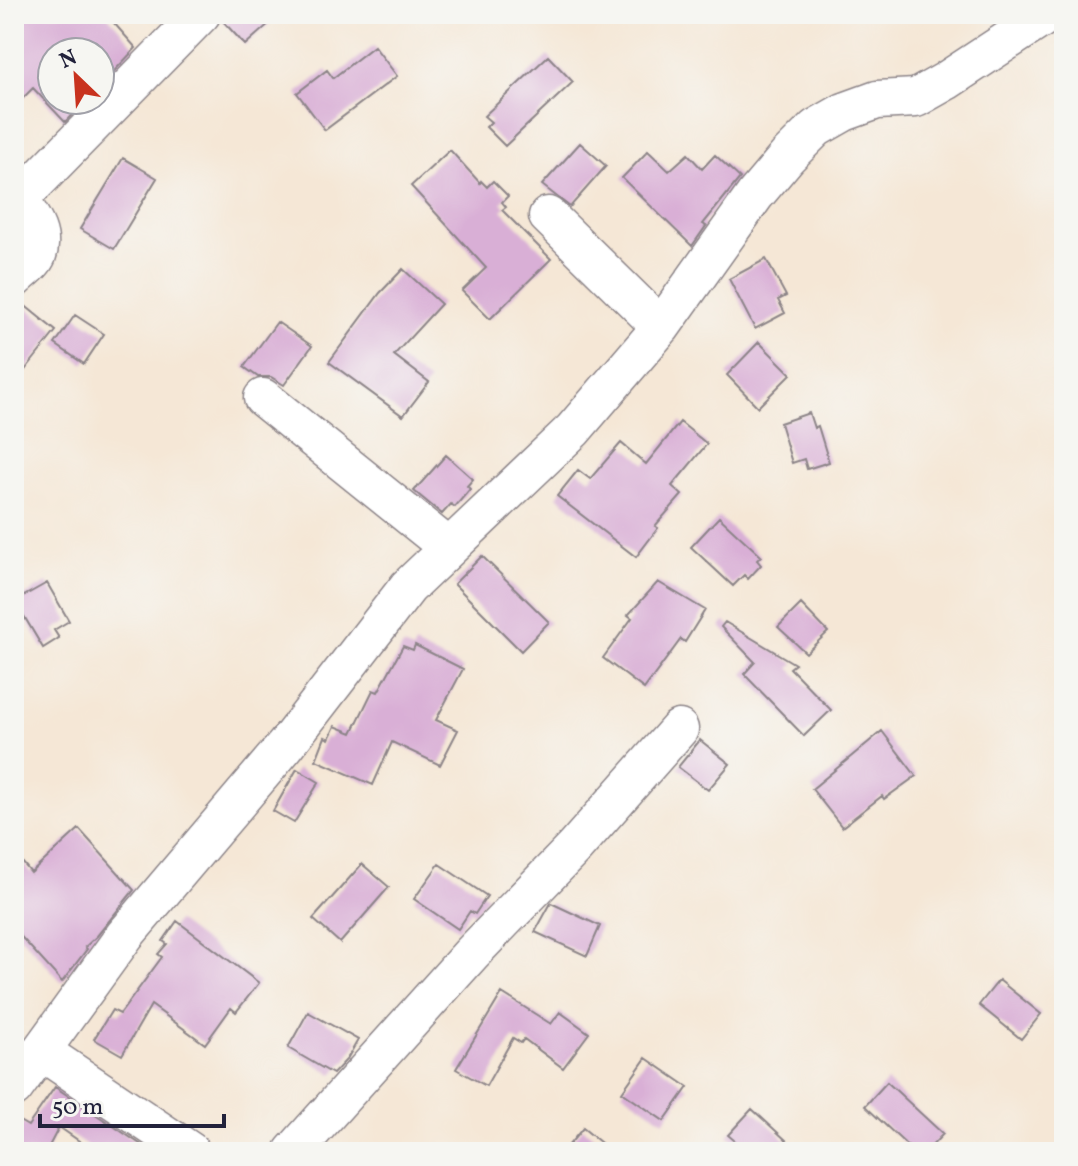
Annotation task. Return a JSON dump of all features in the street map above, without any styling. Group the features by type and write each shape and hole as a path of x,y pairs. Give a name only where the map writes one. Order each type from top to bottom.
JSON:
{"street":[{"path":"14,279 37,256 39,240 36,225 16,198 201,14"},
{"path":"14,1088 125,935 286,745 408,587 573,430 661,327 755,195 816,128 844,112 877,100 916,98 1048,14"},
{"path":"548,216 661,327"},
{"path":"263,398 448,547"},
{"path":"293,1152 471,954 574,848 679,729"},
{"path":"41,1051 191,1152"}],"building":[{"path":"28,14 106,14 136,48 116,69 116,36 36,36 36,91 33,88 14,107 14,27"},
{"path":"222,14 280,14 245,45 222,20"},
{"path":"374,46 397,76 325,130 297,93 327,70 333,78"},
{"path":"548,56 573,82 505,146 486,127 491,122 484,116"},
{"path":"580,143 606,166 570,207 542,185"},
{"path":"450,150 480,183 487,187 493,181 508,196 502,202 506,207 502,210 551,259 490,319 462,291 486,268 411,186"},
{"path":"648,151 669,171 688,154 702,169 715,155 740,178 703,224 706,226 692,246 622,178"},
{"path":"123,158 157,178 114,249 80,229"},
{"path":"766,259 786,296 778,300 785,313 755,329 729,279"},
{"path":"403,269 441,304 394,355 429,382 403,416 329,362 380,293"},
{"path":"23,304 56,331 14,384 14,315"},
{"path":"75,315 104,334 84,364 55,344"},
{"path":"277,322 312,346 284,385 271,377 258,377 244,367"},
{"path":"759,342 791,374 758,407 727,375"},
{"path":"809,413 814,428 818,426 829,462 807,469 804,459 792,463 780,423"},
{"path":"680,422 707,444 672,486 682,495 655,526 658,528 636,557 557,496 578,470 590,479 621,443 646,464"},
{"path":"446,455 473,479 467,486 470,489 455,507 451,504 442,514 414,491"},
{"path":"719,517 761,556 757,560 761,565 748,579 744,575 733,586 691,547"},
{"path":"482,556 549,622 521,651 454,584"},
{"path":"658,582 705,610 685,642 681,639 644,689 603,658 632,618 628,615"},
{"path":"47,583 69,621 54,630 59,638 43,648 15,601"},
{"path":"801,604 828,632 806,653 778,627"},
{"path":"725,622 795,664 790,668 831,710 804,736 744,674 755,662 721,627"},
{"path":"415,645 463,669 436,720 458,730 440,765 392,742 373,785 316,760 325,737 329,739 335,726 352,733 373,690 378,692 403,646 413,650"},
{"path":"882,731 916,776 884,799 882,796 842,827 812,789"},
{"path":"700,740 730,764 708,790 678,767"},
{"path":"297,769 319,782 294,823 273,811"},
{"path":"79,829 134,890 85,947 87,949 62,982 14,929 14,852 31,873"},
{"path":"362,864 389,887 340,943 313,919"},
{"path":"439,864 487,896 475,914 470,911 458,929 414,899"},
{"path":"551,903 600,926 587,956 535,932"},
{"path":"177,921 259,983 236,1012 231,1008 205,1044 151,1005 122,1055 94,1039 112,1010 120,1014 162,957 158,954 167,944 163,941"},
{"path":"999,980 1041,1014 1021,1039 979,1005"},
{"path":"502,993 551,1024 560,1012 589,1033 563,1068 524,1039 521,1043 513,1038 486,1086 456,1069"},
{"path":"308,1012 358,1040 333,1074 288,1048"},
{"path":"646,1058 688,1087 664,1121 622,1092"},
{"path":"887,1082 943,1134 926,1152 914,1152 865,1106"},
{"path":"55,1087 152,1152 95,1152 59,1127 46,1152 14,1152 14,1118 28,1126"},
{"path":"752,1109 799,1152 748,1152 728,1135"},
{"path":"583,1128 612,1152 563,1152"}]}
